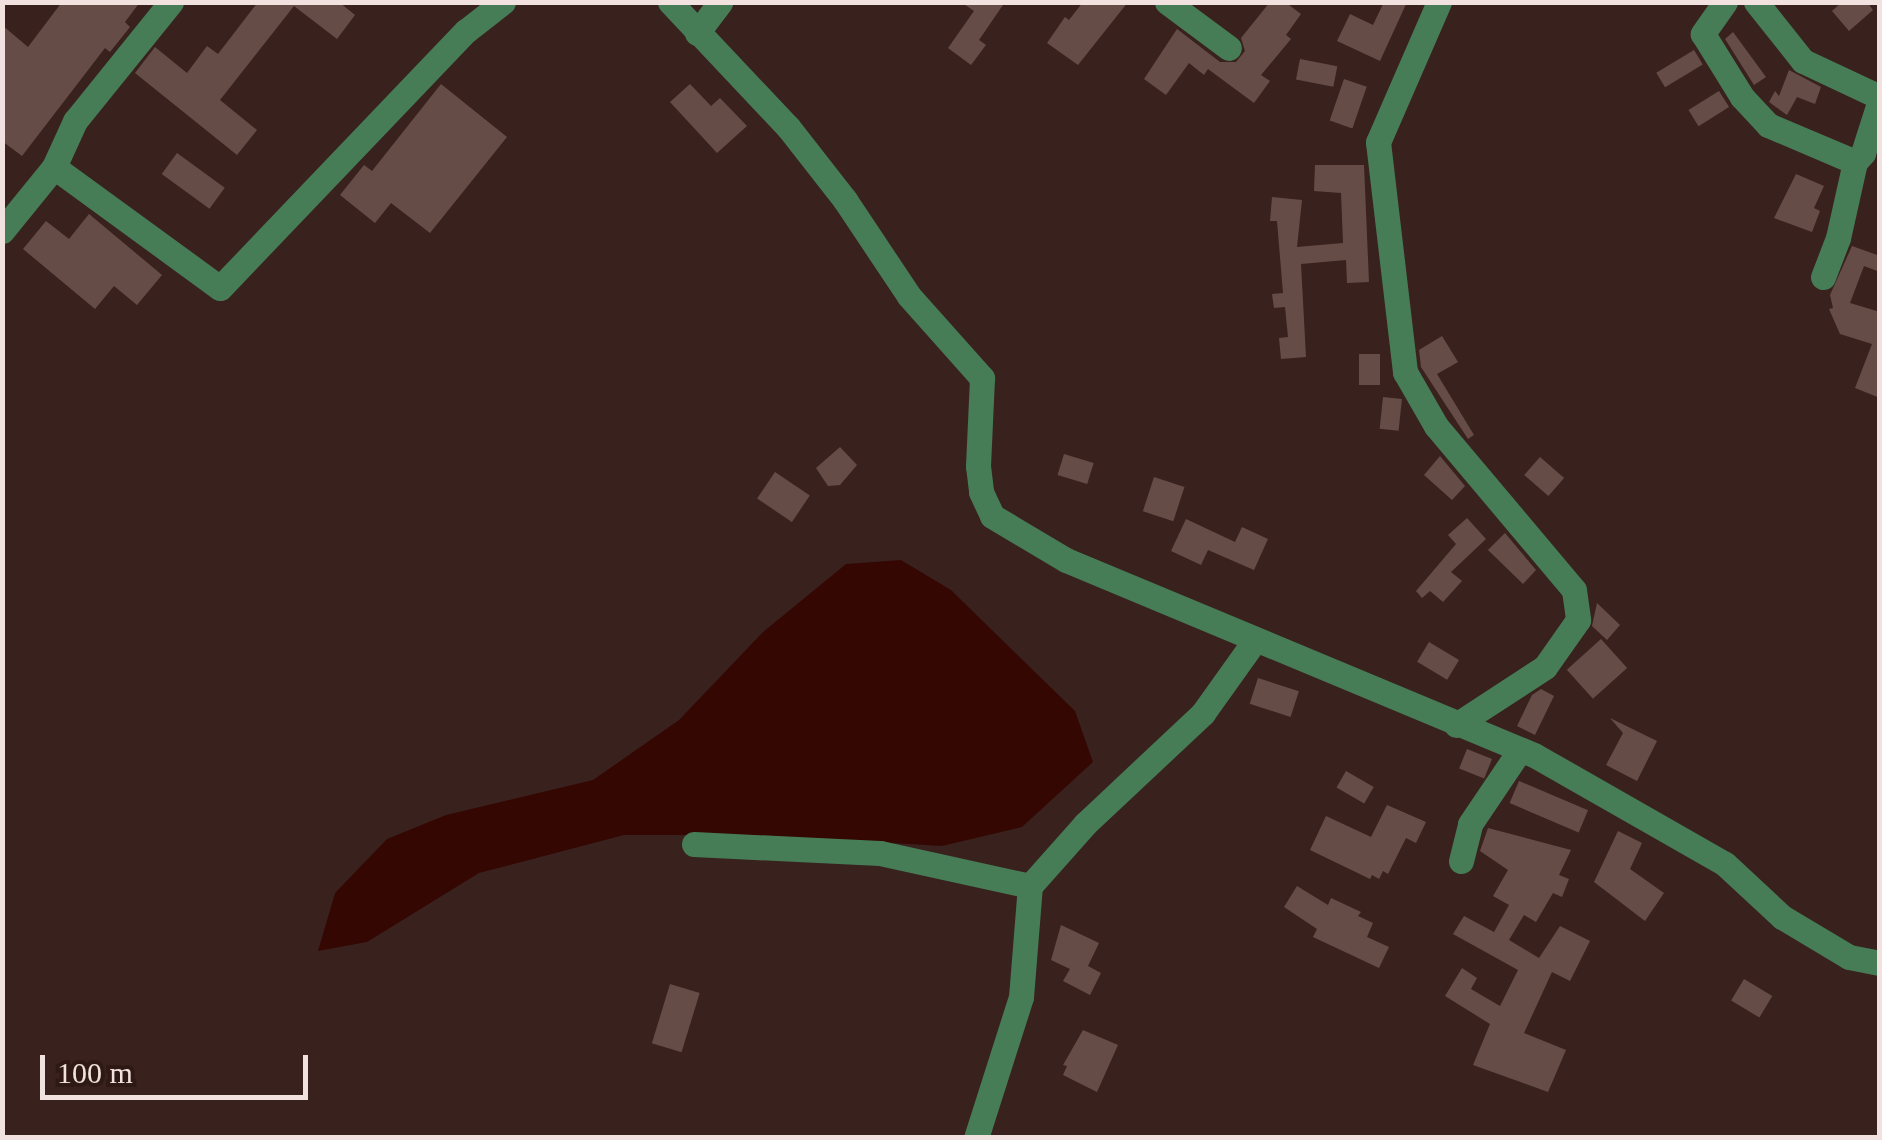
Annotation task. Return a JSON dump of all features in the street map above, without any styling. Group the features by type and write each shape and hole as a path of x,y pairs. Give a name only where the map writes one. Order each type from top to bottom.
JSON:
{"street":[{"path":"2,232 54,168 75,122 171,2"},
{"path":"54,168 220,288 466,31 502,2"},
{"path":"670,2 788,127 845,200 909,296 982,378 978,466 981,492 992,516 1066,560 1520,750 1725,864 1782,917 1849,957 1880,963"},
{"path":"697,33 720,2"},
{"path":"1167,2 1229,48"},
{"path":"1439,2 1378,142 1405,372 1436,426 1574,590 1578,620 1545,667 1456,724"},
{"path":"1724,2 1703,34 1742,96 1768,125 1855,162"},
{"path":"1756,2 1803,61 1880,98 1863,153 1855,162 1838,238 1823,278"},
{"path":"976,1138 1021,997 1030,886 1085,824 1203,713 1256,640"},
{"path":"1461,861 1470,824 1520,750"},
{"path":"694,844 880,854 1030,886"}],"shaded area":[{"path":"901,560 951,590 1075,711 1093,762 1022,827 942,846 757,835 624,835 479,873 367,942 318,951 335,893 387,839 446,815 593,780 679,720 763,632 846,564"}],"building":[{"path":"62,2 140,2 125,22 130,27 110,52 105,48 22,156 2,141 2,25 28,47"},
{"path":"258,2 339,2 355,15 337,39 294,6 220,100 257,130 237,155 135,73 155,47 187,73 207,46 218,54"},
{"path":"961,2 1005,2 979,40 986,45 971,65 948,48 974,11"},
{"path":"1083,2 1128,2 1078,65 1047,43 1065,17 1069,20"},
{"path":"1270,2 1285,2 1301,14 1286,35 1291,39 1261,75 1270,81 1254,103 1208,69 1204,75 1189,63 1166,95 1144,79 1177,29 1220,62 1236,62 1245,51 1241,38"},
{"path":"1384,2 1407,2 1380,61 1337,41 1350,14 1373,25"},
{"path":"1842,2 1867,2 1873,10 1849,31 1832,11"},
{"path":"1733,32 1766,77 1754,85 1725,39"},
{"path":"1694,50 1703,65 1665,87 1656,73"},
{"path":"1300,59 1337,66 1333,87 1296,80"},
{"path":"1789,70 1821,87 1815,104 1797,97 1787,115 1769,102 1775,91 1779,96"},
{"path":"1344,79 1367,87 1352,128 1330,121"},
{"path":"441,84 507,137 430,233 391,203 375,223 340,195 364,165 372,171"},
{"path":"690,84 711,106 720,98 747,126 717,153 670,102"},
{"path":"1719,91 1729,107 1699,126 1688,110"},
{"path":"177,153 225,188 209,209 162,174"},
{"path":"1315,165 1364,165 1369,282 1347,283 1346,260 1301,264 1306,357 1281,359 1279,338 1288,337 1285,307 1274,308 1272,294 1283,293 1277,221 1270,221 1272,197 1302,200 1297,247 1343,243 1341,193 1314,191"},
{"path":"1796,174 1824,186 1814,208 1820,211 1812,232 1774,218"},
{"path":"89,214 162,275 137,305 114,286 95,309 23,249 46,221 69,239"},
{"path":"1852,246 1880,256 1880,272 1864,266 1850,303 1880,312 1880,398 1855,388 1872,344 1840,334 1829,309 1833,308 1830,295"},
{"path":"1442,336 1458,362 1437,374 1474,435 1468,439 1421,367 1419,350"},
{"path":"1359,354 1380,354 1380,385 1359,385"},
{"path":"1383,397 1402,399 1399,431 1380,429"},
{"path":"840,447 857,465 840,485 828,486 816,468"},
{"path":"1064,454 1094,463 1087,484 1058,475"},
{"path":"1440,456 1465,486 1452,500 1424,475"},
{"path":"1540,457 1564,478 1548,496 1524,475"},
{"path":"775,472 810,495 792,522 757,499"},
{"path":"1154,477 1184,487 1173,521 1143,511"},
{"path":"1467,518 1486,539 1451,572 1462,581 1443,602 1430,591 1422,598 1416,591 1456,544 1448,535"},
{"path":"1186,519 1235,542 1242,527 1268,539 1254,570 1208,550 1201,565 1171,551"},
{"path":"1505,533 1536,570 1523,584 1488,550"},
{"path":"1597,603 1620,625 1607,640 1592,626"},
{"path":"1601,639 1627,668 1593,699 1567,670"},
{"path":"1429,642 1459,660 1447,680 1417,662"},
{"path":"1258,678 1299,691 1291,717 1250,704"},
{"path":"1541,689 1554,696 1535,735 1517,726 1532,695"},
{"path":"1610,718 1657,741 1637,781 1606,765 1623,733"},
{"path":"1467,749 1492,759 1484,779 1459,768"},
{"path":"1346,771 1374,787 1364,803 1336,787"},
{"path":"1519,781 1588,810 1579,832 1510,803"},
{"path":"1387,805 1426,822 1416,843 1406,838 1388,874 1383,871 1379,879 1372,875 1370,879 1310,850 1326,816 1371,837"},
{"path":"1488,828 1571,850 1559,875 1569,879 1562,897 1553,893 1536,922 1524,915 1509,940 1539,958 1560,926 1590,941 1570,981 1552,972 1524,1033 1566,1050 1548,1092 1473,1065 1490,1024 1445,996 1462,968 1477,978 1471,989 1500,1006 1518,970 1453,934 1464,916 1494,932 1509,905 1493,896 1508,870 1480,851"},
{"path":"1618,831 1642,843 1630,869 1664,893 1645,921 1594,882"},
{"path":"1297,886 1328,905 1331,898 1361,912 1358,916 1373,923 1367,937 1389,947 1379,968 1313,937 1317,929 1284,907"},
{"path":"1061,925 1099,943 1088,966 1101,973 1090,995 1063,981 1070,969 1051,960"},
{"path":"1744,979 1772,996 1759,1017 1731,1000"},
{"path":"670,984 700,993 682,1052 652,1043"},
{"path":"1083,1030 1118,1045 1097,1092 1063,1075 1067,1066 1063,1065"}]}
